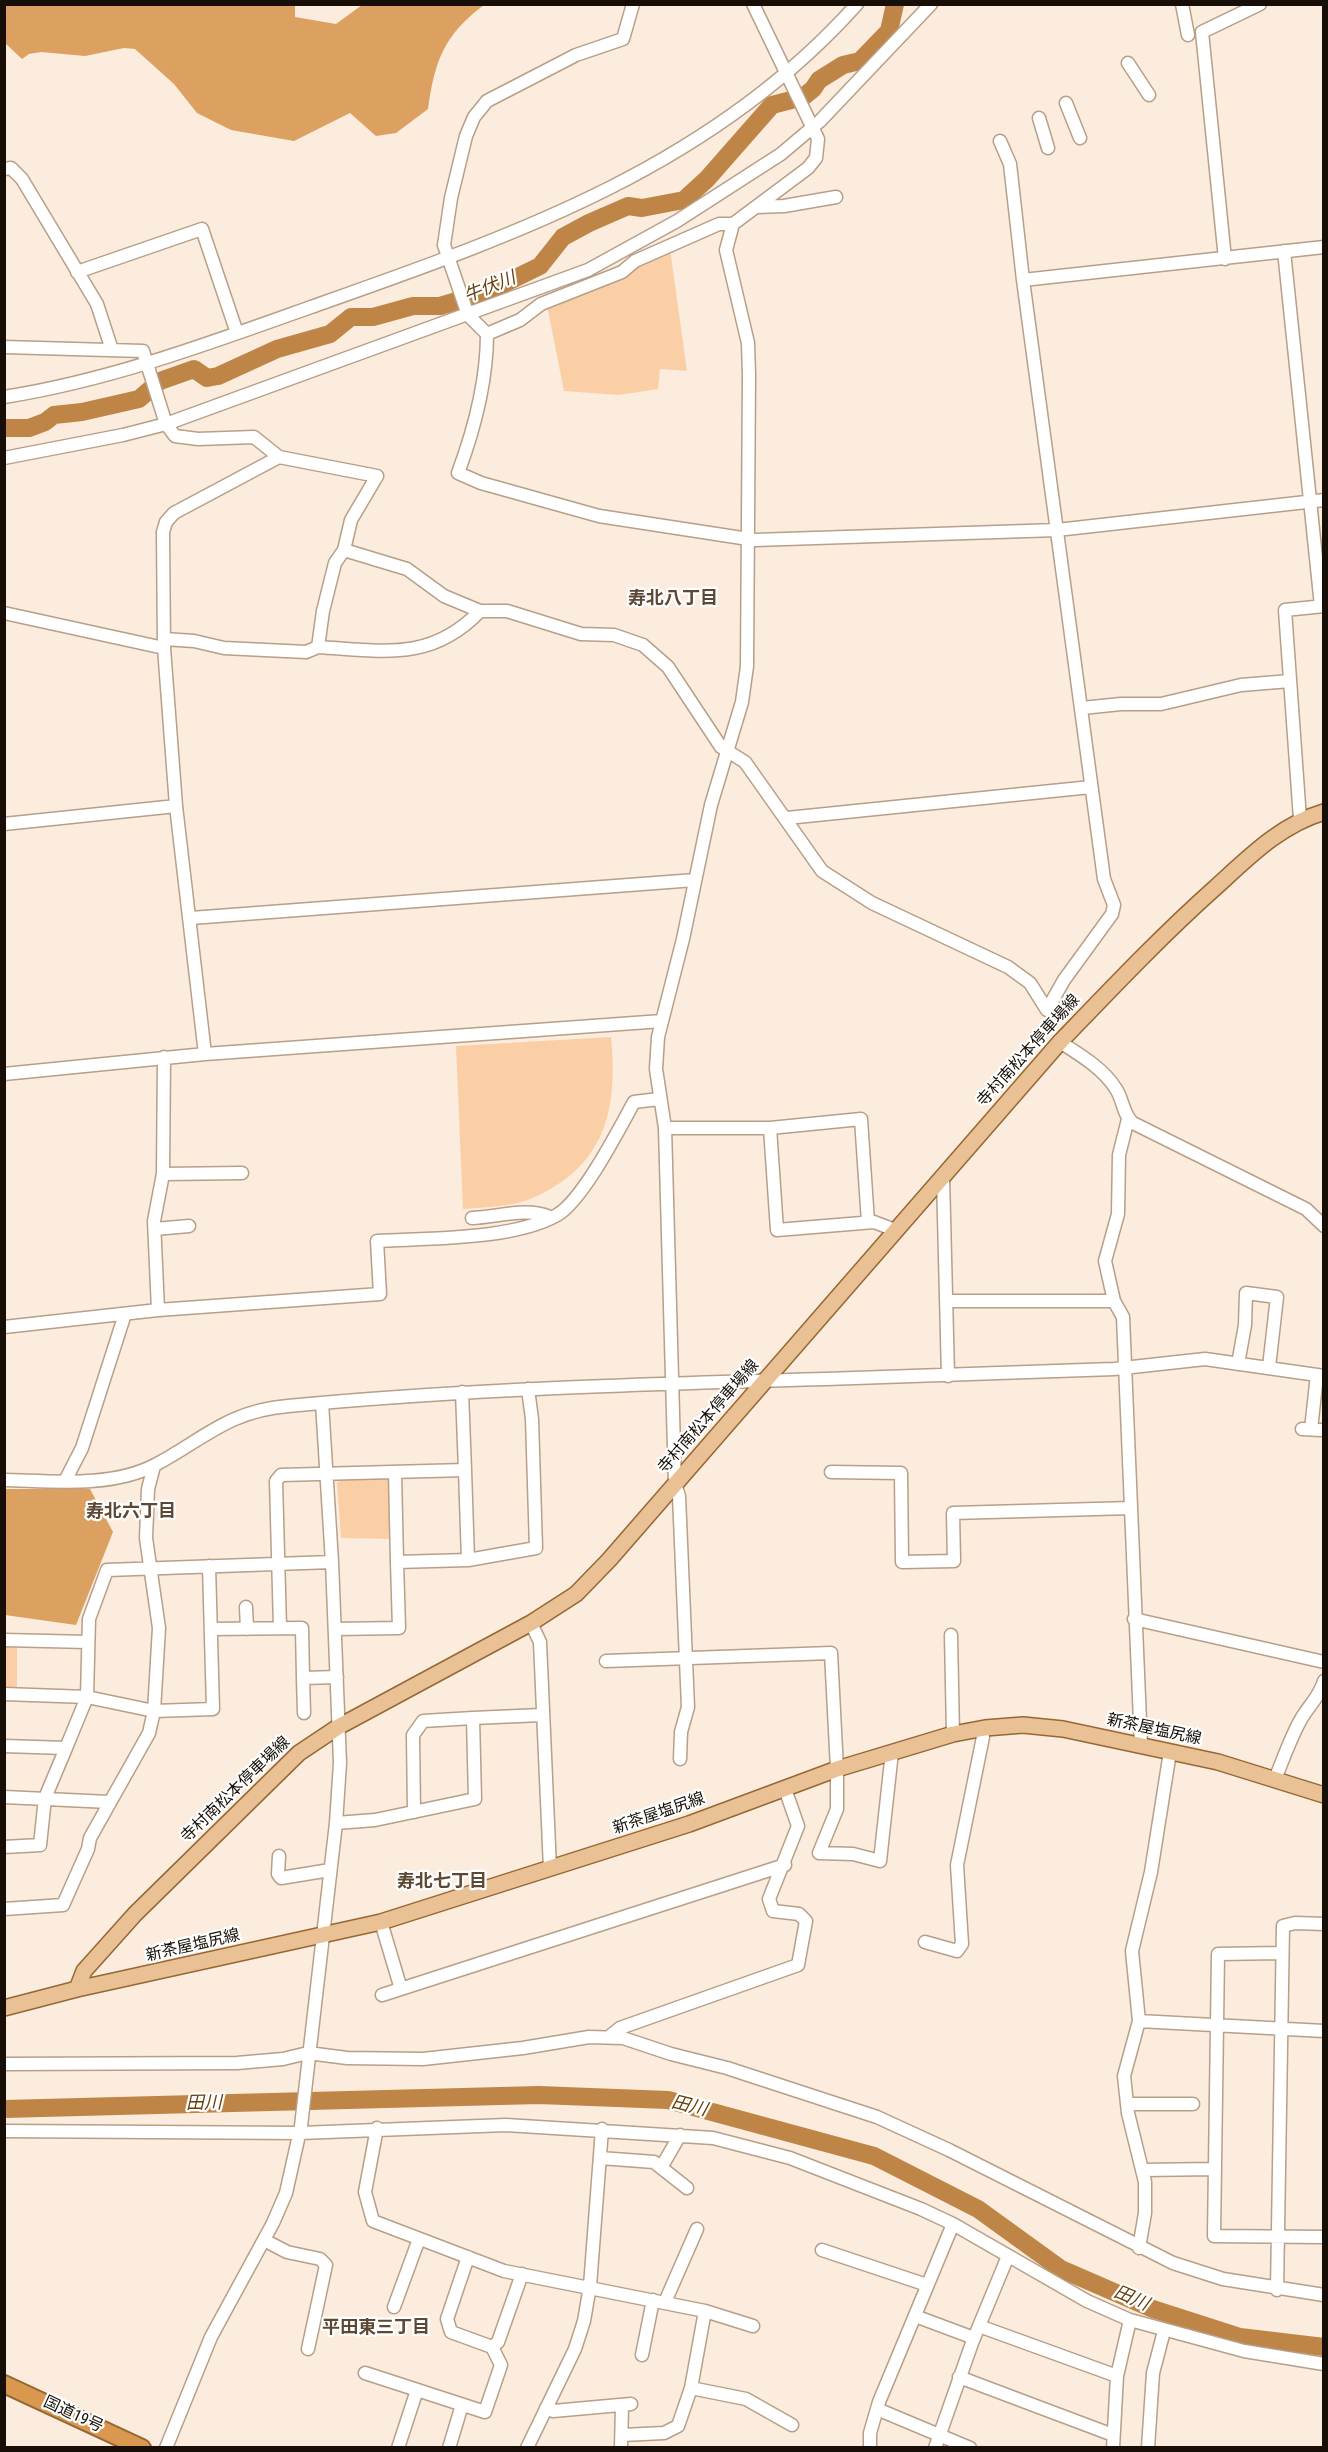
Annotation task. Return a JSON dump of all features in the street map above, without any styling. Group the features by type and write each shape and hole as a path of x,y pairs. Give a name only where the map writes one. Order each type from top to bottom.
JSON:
{"highway":[{"name":"国道19号","path":"4,2384 142,2448"}],"main road":[{"name":"寺村南松本停車場線","path":"77,1989 84,1971 135,1914 299,1753 338,1727 531,1623 576,1594 675,1484 763,1380 1060,1042 1172,926 1278,834 1300,819 1323,812"},
{"name":"新茶屋塩尻線","path":"4,2008 77,1989 381,1922 550,1869 785,1790 837,1769 953,1734 982,1728 1023,1725 1063,1729 1170,1752 1275,1779 1323,1795"}],"street":[{"path":"488,334 468,315 444,245 451,198 466,136 474,117 487,101 576,55 623,39 627,33 633,4"},
{"path":"680,1759 681,1732 688,1707 679,1496 675,1484 674,1383 665,1128 656,1069 662,1021 711,805 742,702 747,666 749,375 747,343 726,250 733,224 808,168 816,158 818,139 753,4"},
{"path":"4,397 150,368 237,333 449,263 544,220 616,186 724,122 788,76 857,4"},
{"path":"4,458 123,435 468,315 588,270 712,199 781,154 931,4"},
{"path":"1182,4 1188,35"},
{"path":"1225,259 1202,32 1257,5"},
{"path":"1128,63 1149,95"},
{"path":"1066,103 1080,138"},
{"path":"1039,118 1048,148"},
{"path":"344,550 407,569 444,596 480,611 507,611 580,634 614,635 644,645 668,667 721,747 745,762 787,818 822,871 872,903 1008,967 1030,984 1047,1010 1093,937 1112,914 1114,905 1104,879 1091,787 1023,280 1010,164 1000,141"},
{"path":"4,169 11,168 22,179 76,272 98,304 112,350"},
{"path":"755,207 783,206 837,197"},
{"path":"488,334 520,320 541,304 622,272 635,261 719,224 733,224"},
{"path":"76,272 202,229 237,333"},
{"path":"1023,280 1323,247"},
{"path":"1284,251 1322,606 1284,610 1300,819"},
{"path":"488,334 472,435 458,473 481,483 599,516 748,539 1057,530 1323,500"},
{"path":"4,347 143,351 165,420 175,436 198,439 254,437 279,458 377,476 351,520 344,550 335,563 323,611 318,647"},
{"path":"205,1053 191,918 176,806 164,644 164,532 166,522 174,513 279,458"},
{"path":"4,614 164,644 194,641 224,648 306,652 318,647 405,652 442,641 462,630 480,611"},
{"path":"1082,708 1121,704 1161,704 1241,685 1290,681"},
{"path":"787,818 1091,787"},
{"path":"4,824 176,806"},
{"path":"191,918 695,880"},
{"path":"4,1074 205,1053 662,1021"},
{"path":"1060,1042 1102,1073 1117,1089 1128,1119 1119,1155 1118,1214 1106,1261 1114,1300 1123,1317 1141,1745"},
{"path":"158,1310 155,1229 163,1174 164,1057"},
{"path":"4,1327 158,1310 380,1294 377,1241 520,1228 559,1214 581,1190 634,1102 659,1099"},
{"path":"665,1128 770,1128 861,1119 868,1222"},
{"path":"1128,1119 1306,1209 1323,1226"},
{"path":"770,1128 777,1230 868,1222 895,1230"},
{"path":"163,1174 242,1173"},
{"path":"943,1177 948,1376"},
{"path":"472,1218 535,1211 550,1217"},
{"path":"155,1229 189,1226"},
{"path":"1238,1364 1245,1325 1246,1293 1277,1296 1269,1368"},
{"path":"946,1301 1114,1300"},
{"path":"65,1481 82,1448 125,1314"},
{"path":"4,1480 65,1481 129,1474 154,1466 219,1425 238,1417 285,1406 528,1389 1125,1369 1205,1359 1320,1375 1311,1429"},
{"path":"398,1562 468,1560 536,1548 532,1419 528,1389"},
{"path":"462,1392 468,1560"},
{"path":"166,2448 211,2337 264,2240 286,2193 300,2129 336,1823 339,1763 332,1562 322,1403"},
{"path":"4,1909 63,1905 88,1849 90,1838 149,1733 154,1711 159,1628 146,1538 147,1499 154,1466"},
{"path":"280,1628 276,1481 281,1475 465,1470"},
{"path":"335,1629 399,1628 395,1472"},
{"path":"831,1473 901,1473 902,1562 954,1561 953,1513 1131,1508"},
{"path":"4,1847 40,1845 45,1798 87,1697 89,1619 107,1570 332,1562"},
{"path":"4,1694 87,1697 154,1711 213,1709 209,1566"},
{"path":"246,1607 247,1629"},
{"path":"1134,1619 1323,1662"},
{"path":"531,1623 540,1642 541,1715 550,1869"},
{"path":"211,1629 302,1628 304,1713"},
{"path":"951,1635 953,1734"},
{"path":"4,1640 88,1642"},
{"path":"606,1660 831,1653 837,1809 819,1853 853,1854 880,1861 892,1752"},
{"path":"303,1678 337,1677"},
{"path":"1275,1779 1299,1723 1310,1705 1321,1697 1323,1681"},
{"path":"414,1812 413,1735 423,1720 541,1715"},
{"path":"336,1823 375,1820 475,1799 473,1718"},
{"path":"925,1942 957,1950 962,1944 957,1865 983,1737 982,1728"},
{"path":"4,1746 66,1748"},
{"path":"1139,2248 1144,2213 1142,2170 1127,2104 1125,2076 1139,2020 1132,1952 1151,1872 1170,1752"},
{"path":"610,2036 620,2028 798,1965 806,1921 799,1914 774,1911 768,1899 785,1865 798,1826 785,1790"},
{"path":"4,1797 109,1802"},
{"path":"279,1856 278,1874 281,1878 330,1870"},
{"path":"382,1995 785,1865"},
{"path":"381,1922 401,1989"},
{"path":"1277,2290 1283,1926 1295,1923 1323,1924"},
{"path":"1281,1953 1218,1953 1214,2236 1323,2237"},
{"path":"1139,2020 1323,2031"},
{"path":"4,2064 237,2063 307,2057 423,2059 610,2036 738,2071 877,2117 949,2150 1139,2248 1222,2279 1277,2290 1323,2295"},
{"path":"1127,2104 1193,2104"},
{"path":"4,2131 506,2125 602,2129 723,2140 790,2158 953,2224 1087,2301 1130,2320 1244,2351 1323,2364"},
{"path":"377,2128 365,2192 373,2221 504,2271 591,2286 705,2311 753,2326"},
{"path":"527,2448 574,2349 584,2321 591,2286 602,2129"},
{"path":"662,2166 680,2135"},
{"path":"600,2158 654,2162 662,2166 687,2188"},
{"path":"1142,2170 1215,2169"},
{"path":"870,2448 870,2433 877,2409 953,2224"},
{"path":"642,2355 658,2301 697,2229"},
{"path":"394,2307 418,2239"},
{"path":"264,2240 287,2252 320,2259 326,2265 308,2349"},
{"path":"822,2250 927,2285"},
{"path":"934,2448 976,2332 1008,2256"},
{"path":"365,2373 485,2412 501,2365 492,2347 451,2332 447,2319 468,2257"},
{"path":"492,2347 498,2342 522,2274"},
{"path":"546,2408 554,2411 626,2404 622,2441 664,2433 678,2426 691,2388 705,2311"},
{"path":"915,2316 976,2332 1117,2376"},
{"path":"959,2377 1113,2441 1117,2376 1130,2320"},
{"path":"1148,2448 1153,2373 1164,2331"},
{"path":"691,2388 746,2399 792,2425"},
{"path":"398,2448 417,2390"},
{"path":"449,2448 462,2405"},
{"path":"877,2409 970,2448"}],"shaded area":[{"path":"5,4 295,5 295,17 336,24 362,5 484,5 459,27 444,50 434,76 428,109 396,133 376,136 350,113 294,141 231,130 197,113 174,84 135,49 124,48 85,56 41,52 29,54 22,59 5,43"},
{"path":"670,249 687,371 660,369 658,389 619,395 564,391 547,306"},
{"path":"611,1037 613,1063 609,1110 602,1132 592,1151 578,1168 559,1184 527,1200 500,1206 463,1209 456,1046"},
{"path":"386,1477 389,1481 392,1539 341,1538 337,1483 342,1479"},
{"path":"5,1489 90,1489 113,1532 76,1625 5,1615"},
{"path":"5,1645 17,1645 17,1690 5,1690"}],"waterway":[{"name":"牛伏川","path":"4,428 29,428 45,422 54,415 82,412 139,399 160,381 194,369 207,378 218,376 277,349 330,334 351,317 373,317 413,306 440,306 487,292 540,266 563,237 589,223 628,206 642,208 684,200 707,179 772,105 803,97 819,80 843,65 860,61 889,31 895,4"},
{"name":"田川","path":"4,2109 539,2095 668,2100 874,2156 978,2209 1061,2269 1153,2309 1240,2337 1324,2347"}],"district":[{"name":"寿北八丁目","path":"673,599"},
{"name":"寿北六丁目","path":"131,1512"},
{"name":"寿北七丁目","path":"442,1882"},
{"name":"平田東三丁目","path":"376,2328"}]}
